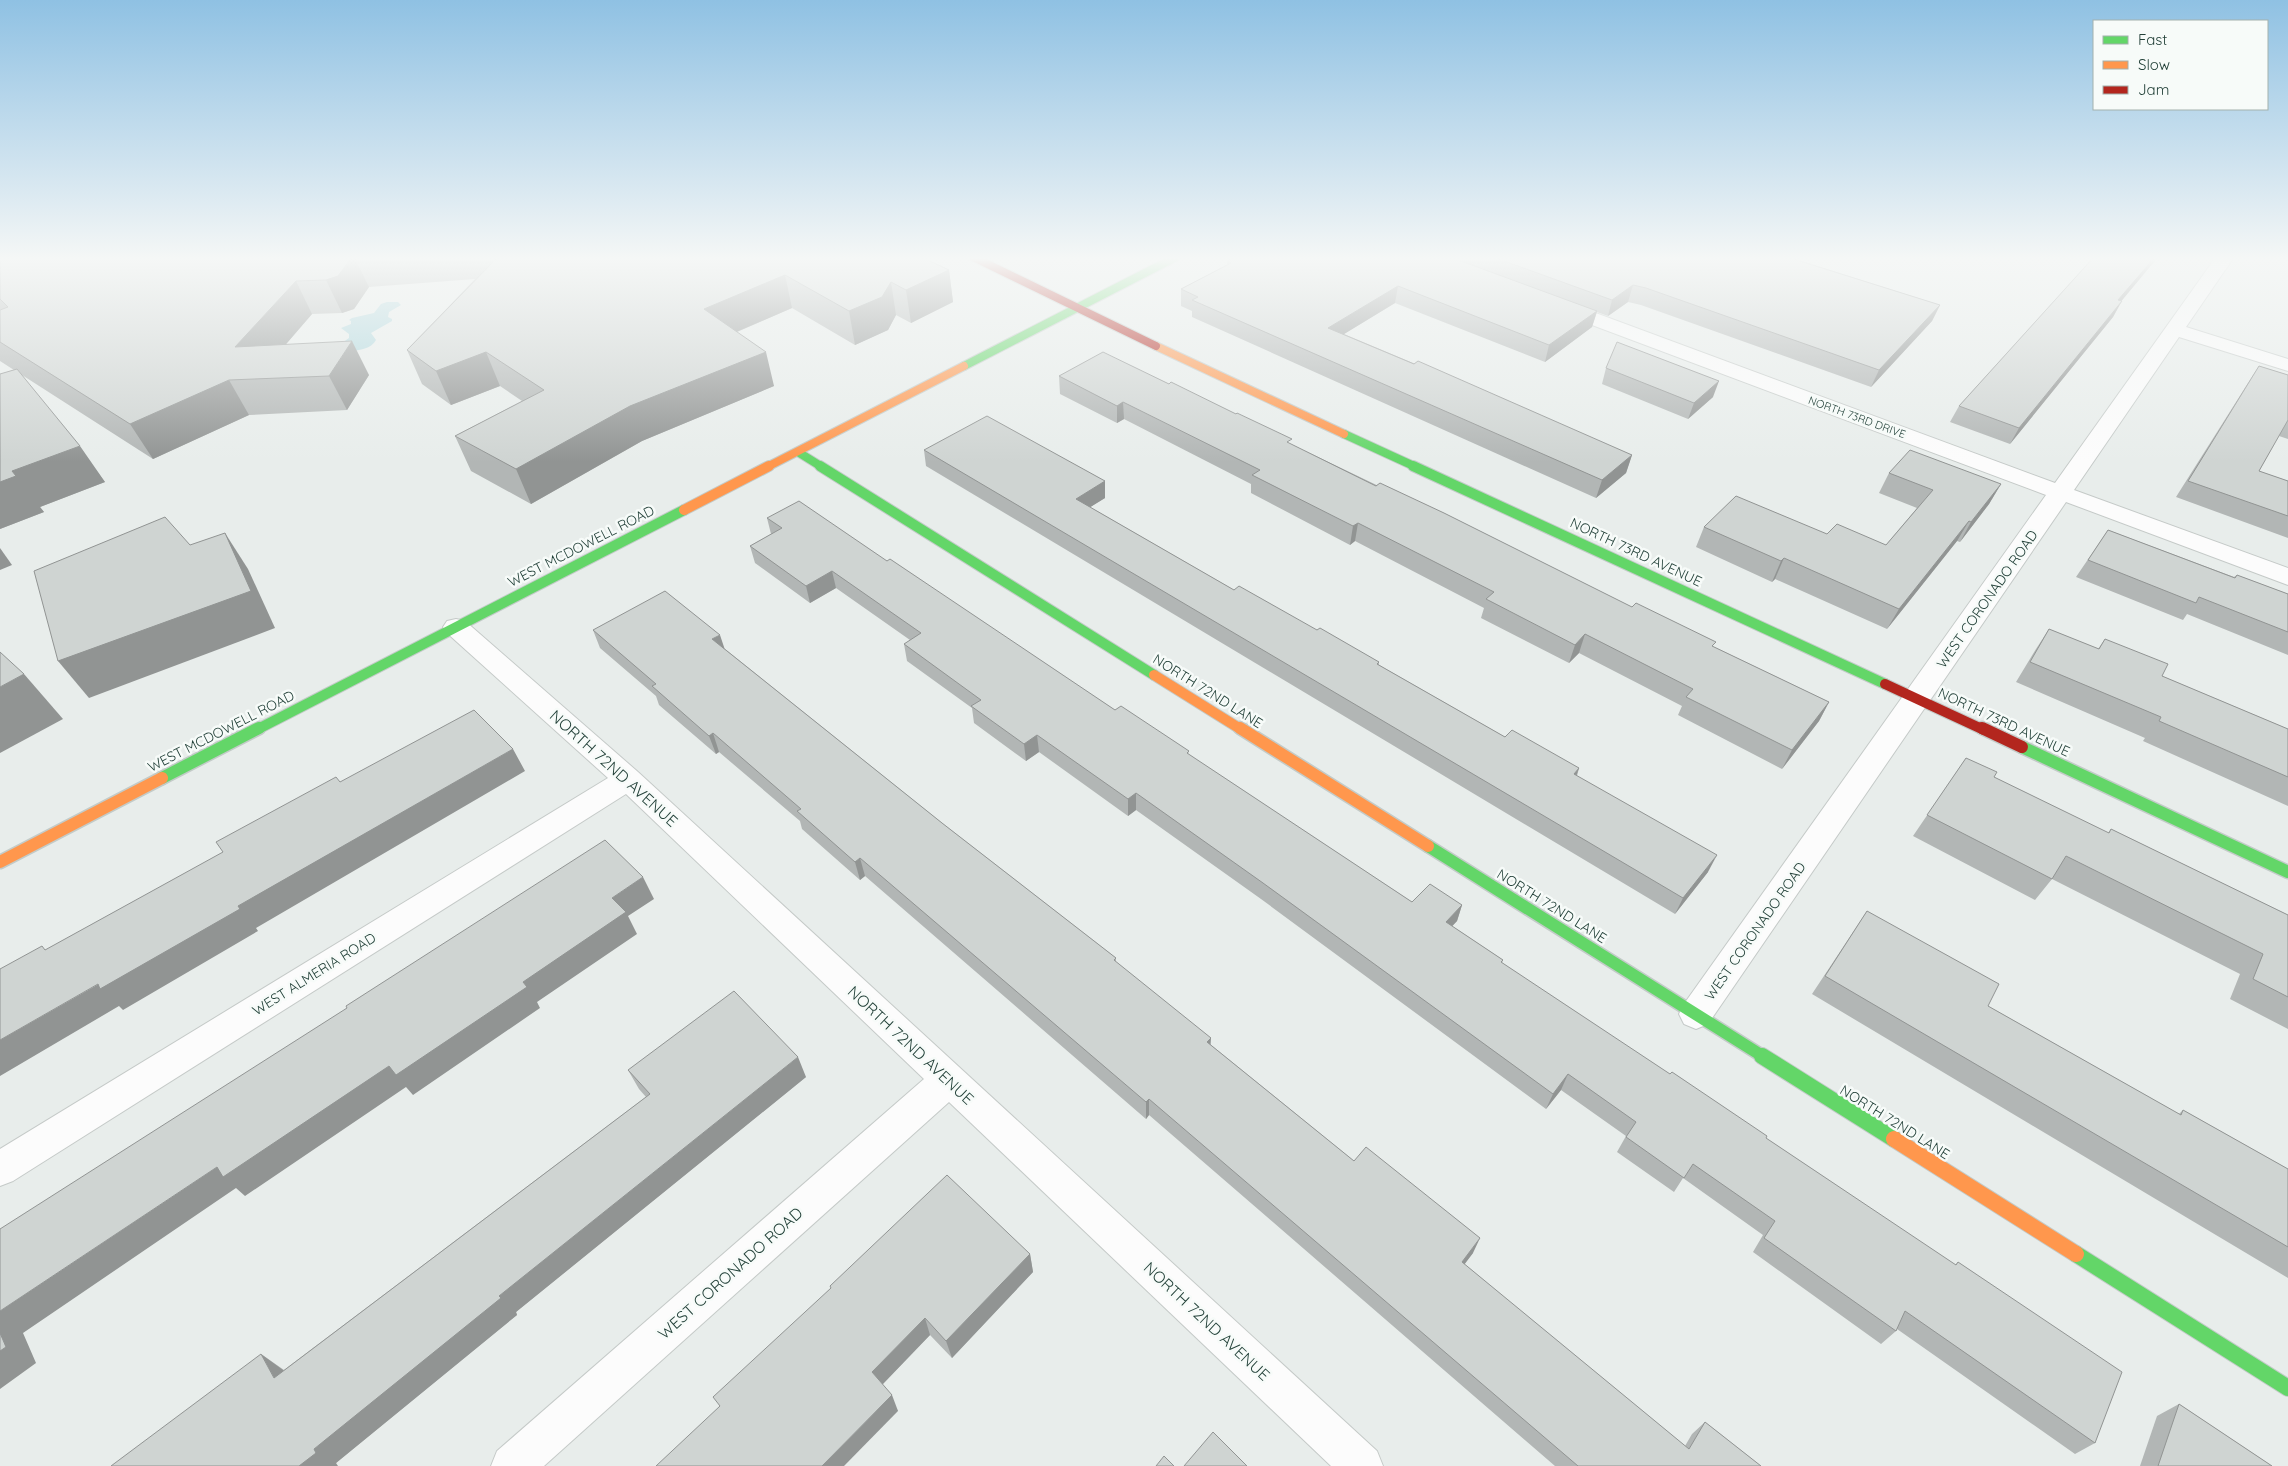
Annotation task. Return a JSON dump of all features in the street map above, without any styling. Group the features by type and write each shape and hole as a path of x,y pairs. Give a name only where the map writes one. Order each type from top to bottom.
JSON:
{"street":[{"name":"WEST MCDOWELL ROAD","path":"0,862 1043,325"},
{"name":"NORTH 73RD AVENUE","path":"1114,325 1418,469 1917,698 2288,872"},
{"name":"NORTH 73RD DRIVE","path":"1611,325 2288,577"},
{"name":"WEST CORONADO ROAD","path":"1696,1014 2178,325"},
{"path":"2175,330 2288,364"},
{"name":"NORTH 72ND LANE","path":"798,452 1696,1014 2288,1388"},
{"name":"NORTH 72ND AVENUE","path":"456,627 628,779 1362,1466"},
{"name":"WEST ALMERIA ROAD","path":"0,1170 628,779"},
{"name":"WEST CORONADO ROAD","path":"512,1466 948,1080"}],"water":[{"path":"347,325 384,325 371,333 376,340 374,343 368,347 350,351 342,343 349,338 349,334 341,328"}],"building":[{"path":"0,325 255,325 235,347 352,341 329,376 229,380 130,424 0,342"},
{"path":"431,325 728,325 766,352 630,406 516,469 455,436 544,390 486,352 436,371 407,350"},
{"path":"1250,325 1332,325 1328,328 1414,364 1418,361 1632,455 1602,480"},
{"path":"1499,325 1577,325 1549,345"},
{"path":"1752,325 1921,325 1879,370"},
{"path":"2032,325 2102,325 2019,428 1959,406"},
{"path":"1617,342 1719,381 1694,403 1606,368"},
{"path":"1103,352 1292,439 1287,442 1376,486 1380,483 1444,513 1632,607 1636,603 1716,642 1712,646 1829,702 1792,750 1686,697 1693,689 1585,634 1575,645 1486,599 1494,592 1358,523 1353,526 1252,475 1260,470 1123,402 1117,406 1059,376"},
{"path":"2259,366 2288,375 2288,420 2259,471 2288,481 2288,516 2188,481"},
{"path":"17,369 80,446 12,471 16,476 0,482 0,374"},
{"path":"987,416 1105,481 1076,499 1234,590 1239,586 1317,630 1320,628 1379,662 1377,664 1505,737 1512,730 1579,768 1574,774 1717,855 1683,898 924,450"},
{"path":"1910,450 2001,484 1899,609 1784,558 1781,561 1704,527 1736,496 1827,534 1837,524 1886,545 1933,490 1889,473"},
{"path":"799,501 887,561 890,559 1115,710 1121,706 1189,751 1187,753 1412,902 1430,884 1462,905 1446,922 1503,960 1501,962 1670,1074 1672,1072 1767,1136 1766,1138 1956,1265 1958,1262 2122,1372 2095,1443 1905,1311 1896,1331 1764,1238 1775,1221 1693,1164 1684,1178 1626,1137 1636,1122 1568,1074 1553,1094 1136,793 1128,799 1037,735 1024,744 971,706 981,700 904,644 921,633 832,571 806,586 750,546 782,528 767,518"},
{"path":"165,517 190,545 225,533 251,591 58,661 34,571"},
{"path":"2108,530 2235,578 2237,575 2288,594 2288,632 2199,597 2196,603 2088,560"},
{"path":"665,591 720,635 712,639 942,823 1116,958 1114,960 1211,1038 1207,1042 1354,1161 1366,1147 1480,1238 1462,1262 1689,1449 1705,1422 1761,1466 1578,1466 1149,1099 1146,1102 860,858 855,862 797,811 801,809 713,733 709,736 652,686 656,684 593,630"},
{"path":"2049,629 2099,649 2105,639 2168,664 2162,676 2288,729 2288,777 2159,721 2161,717 2030,662"},
{"path":"0,652 24,674 0,687"},
{"path":"474,710 513,749 238,906 240,909 100,989 98,984 0,1040 0,969 42,946 45,950 223,852 216,842 336,777 340,782"},
{"path":"1966,758 1997,772 1994,777 2109,833 2111,829 2288,915 2288,997 2253,979 2263,954 2066,856 2052,879 1927,815"},
{"path":"605,840 643,877 612,898 626,912 523,982 527,987 396,1075 389,1066 223,1177 217,1167 0,1311 0,1229 347,1008 346,1006"},
{"path":"1867,911 1999,984 1988,1006 2181,1115 2183,1110 2288,1169 2288,1247 1825,976"},
{"path":"734,991 798,1057 499,1296 501,1298 314,1449 316,1453 299,1466 111,1466 261,1354 274,1378 650,1094 628,1070"},
{"path":"947,1175 1030,1254 946,1341 925,1318 872,1372 892,1395 822,1466 656,1466 720,1406 713,1397 831,1288 830,1286"},
{"path":"0,1333 6,1347 0,1351"},
{"path":"2179,1404 2272,1466 2158,1466"},
{"path":"1213,1432 1247,1466 1184,1466"},
{"path":"1164,1456 1174,1466 1156,1466"}],"traffic: fast":[{"path":"964,366 1043,325"},
{"path":"1344,434 1885,684"},
{"path":"798,452 1154,675"},
{"path":"162,778 684,510"},
{"path":"2022,747 2288,872"},
{"path":"1428,846 1894,1139"},
{"path":"2076,1254 2288,1388"}],"traffic: slow":[{"path":"1156,346 1344,434"},
{"path":"684,510 964,366"},
{"path":"1154,675 1428,846"},
{"path":"0,862 162,778"},
{"path":"1894,1139 2076,1254"}],"traffic: jam":[{"path":"1114,325 1156,346"},
{"path":"1885,684 2022,747"}]}
